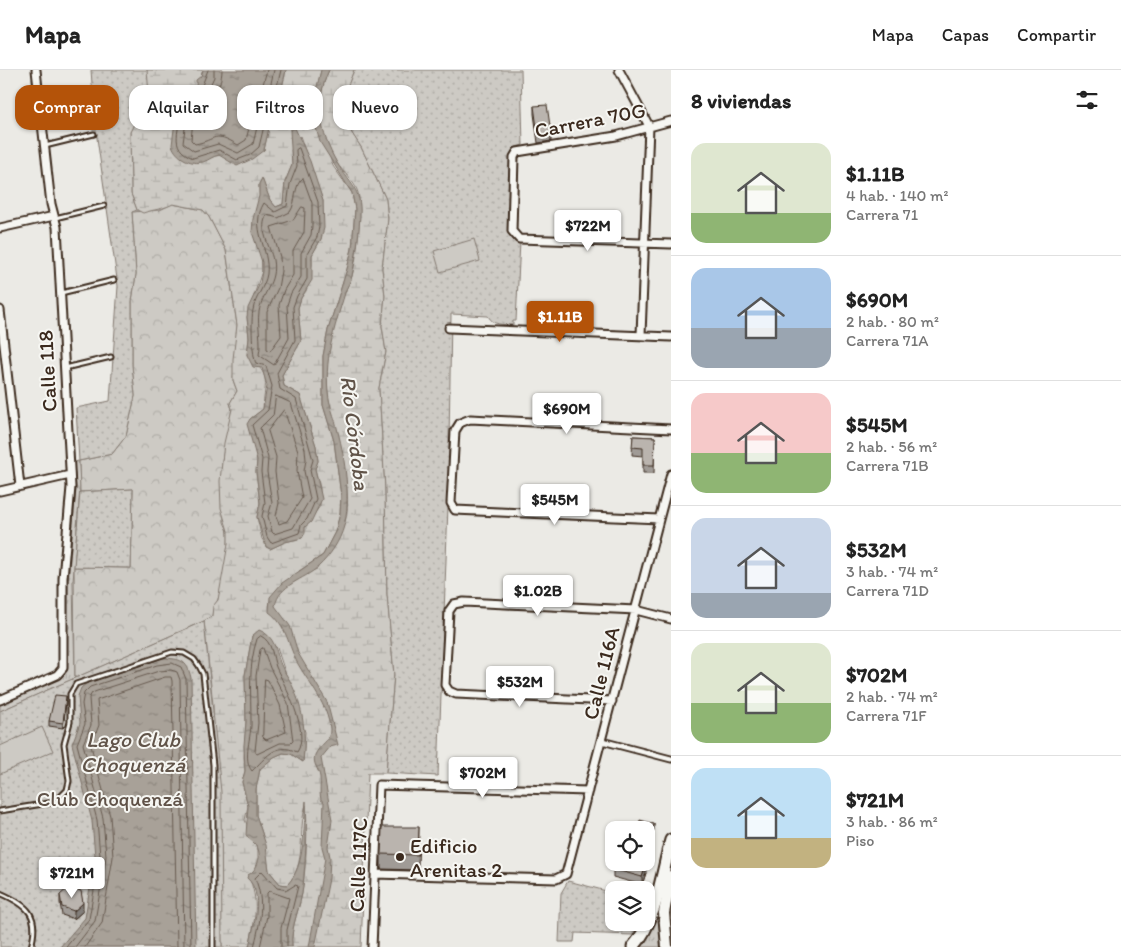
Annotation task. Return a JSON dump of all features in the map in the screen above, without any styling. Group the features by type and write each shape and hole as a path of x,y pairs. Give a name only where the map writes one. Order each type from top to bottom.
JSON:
{"highway":[{"path":"633,947 642,936 649,922 671,840"}],"main road":[{"path":"667,947 664,913 671,876"}],"street":[{"name":"Calle 118","path":"0,700 62,671 63,578 70,475 54,217 36,70"},
{"path":"619,70 649,126 641,335"},
{"name":"Carrera 70G","path":"644,243 519,239 512,231 514,157 517,152 572,145 671,122"},
{"path":"0,228 54,217"},
{"path":"644,243 671,244"},
{"path":"0,310 20,486"},
{"path":"449,328 671,336"},
{"path":"659,519 455,510 451,503 455,431 460,422 470,419 671,430"},
{"name":"Calle 116A","path":"375,874 563,878 569,869 671,474"},
{"path":"0,491 70,475"},
{"path":"612,701 456,694 449,691 445,685 449,611 454,604 464,602 636,610 671,619"},
{"path":"602,741 671,759"},
{"name":"Calle 117C","path":"372,947 379,785 588,791"}],"lane":[{"path":"44,146 94,134"},
{"path":"54,217 104,206"},
{"path":"60,293 114,280"},
{"path":"64,368 111,357"},
{"path":"0,811 56,802 68,790 69,781 64,744 70,722 70,694 76,684 166,653 172,652 194,659 203,674 213,765 213,947"},
{"path":"0,893 21,903 32,915 35,932 31,947"}],"green space":[{"path":"91,70 147,70 148,85 129,85 131,194 137,210 132,212 136,274 132,301 132,365 135,396 126,436 112,454 79,461 76,408 110,401 118,286 96,130 119,130 119,85 92,85"},
{"path":"147,70 203,70 198,85 144,85"},
{"path":"286,70 321,70 318,85 283,85"},
{"path":"329,70 354,70 348,85 333,85 333,130 350,130 361,147 386,199 388,219 382,268 385,296 382,326 386,352 379,388 385,489 387,594 394,675 386,773 368,773 361,947 292,947 294,924 302,894 306,857 306,805 303,815 298,867 287,885 280,884 269,871 262,833 256,815 256,789 260,769 274,757 283,753 291,754 303,762 305,732 277,648 259,631 252,636 245,675 245,771 242,782 248,806 245,820 258,850 258,863 254,872 248,875 254,894 255,911 249,947 222,947 213,705 204,621 212,616 213,606 218,600 228,544 228,531 221,508 220,481 224,443 232,409 230,403 237,391 233,380 233,359 237,325 226,250 209,217 203,210 173,204 143,213 137,210 131,194 131,130 176,130 208,159 215,156 264,150 268,130 320,130 333,166 352,193 355,209 352,249 328,330 323,356 323,405 334,441 341,496 340,514 335,532 323,555 299,571 312,571 317,569 338,538 347,515 348,499 344,465 329,400 327,365 332,332 354,267 357,248 359,198 357,189 352,181 332,155 323,131 323,86","holes":["300,136 323,201 321,239 312,255 312,265 306,291 301,298 298,308 301,341 282,375 284,386 300,395 316,446 318,461 315,469 320,488 320,506 305,527 302,538 285,542 270,549 262,539 257,517 260,503 256,472 257,460 250,419 263,409 265,379 260,368 247,355 249,338 247,317 262,271 259,184 262,179 270,200 276,207 283,204 285,182 292,165 291,150"]},
{"path":"354,70 521,70 523,145 516,147 513,154 509,230 512,238 520,242 516,321 513,321 513,325 502,324 496,323 488,316 451,314 448,506 438,776 386,773 394,675 387,594 385,489 379,388 386,352 382,326 385,296 382,268 388,219 386,199 361,147 350,130 417,130 417,85 348,85"},
{"path":"172,204 203,210 209,217 226,250 237,325 233,380 237,391 230,403 232,409 222,460 224,522 228,530 228,538 222,585 212,616 75,678 74,567 131,568 133,489 80,492 79,461 112,454 126,436 135,396 132,365 132,301 136,274 132,212 160,210"},
{"path":"474,239 480,261 440,272 434,251"},
{"path":"79,461 80,488 73,582 75,678 0,711 0,705 62,677 67,671 68,583 76,489 74,462"},
{"path":"133,489 131,568 74,567 80,492"},
{"name":"Club Choquenzá","path":"204,621 221,792 222,947 0,947 0,711"},
{"path":"42,727 53,751 0,774 0,746"},
{"path":"666,875 671,947 642,947 651,931 655,931 655,922"},
{"path":"568,881 605,891 605,931 635,931 633,935 575,933 574,942 559,942 561,893"}],"water":[{"path":"203,70 286,70 283,85 237,85 237,130 268,130 264,150 252,159 237,166 219,155 198,163 184,159 174,149 172,145 174,130 227,130 227,85 196,85 196,80 201,76"},
{"path":"321,70 329,70 323,88 323,85 317,85"},
{"path":"323,129 331,152 357,193 360,216 352,276 334,332 327,371 329,399 341,442 345,467 347,504 344,526 337,543 327,558 312,572 281,592 275,606 290,626 298,653 327,702 338,745 330,747 321,758 332,820 328,847 330,857 329,879 315,947 309,947 325,858 322,847 324,802 321,800 320,777 314,758 329,737 329,720 318,695 298,664 280,623 269,612 270,597 282,583 323,555 335,532 340,514 341,496 334,441 323,405 323,356 328,330 352,249 355,209 352,193 320,142 317,130"},
{"path":"290,130 296,130 310,161 323,201 324,228 321,239 312,255 312,280 301,298 298,308 301,341 282,375 284,386 300,395 316,446 318,461 315,469 322,499 311,522 305,527 305,533 302,538 285,542 270,549 266,547 257,517 260,503 256,472 257,460 247,424 250,419 263,409 267,386 262,368 253,367 247,355 249,338 247,317 248,308 260,283 262,271 262,262 252,232 259,196 259,184 262,178 270,200 276,207 283,204 285,182 292,165"},
{"path":"259,630 272,640 281,665 296,694 302,713 303,762 291,754 283,753 274,757 260,769 256,789 256,815 266,845 269,871 280,884 287,885 298,868 303,846 306,801 304,875 292,947 249,947 257,902 252,885 247,878 257,865 259,851 246,835 248,806 242,782 245,771 245,675 252,636"},
{"name":"Lago Club Choquenzá","path":"163,658 179,660 185,664 191,678 196,947 60,947 85,918 95,856 92,821 72,744 80,723 78,696 81,688 87,683"}],"building":[{"path":"547,105 551,133 538,135 534,106"},
{"path":"633,436 655,437 654,465 643,465 643,448 632,447"},
{"path":"55,695 66,696 63,723 49,721"},
{"path":"382,827 419,827 418,855 381,854"},
{"path":"620,871 644,871 642,877"},
{"path":"69,887 81,891 83,903 74,911 62,907 60,895"}],"place":[{"name":"Edificio Arenitas 2","path":"400,857"}],"water label":[{"name":"Río Córdoba","path":"355,433"}]}
